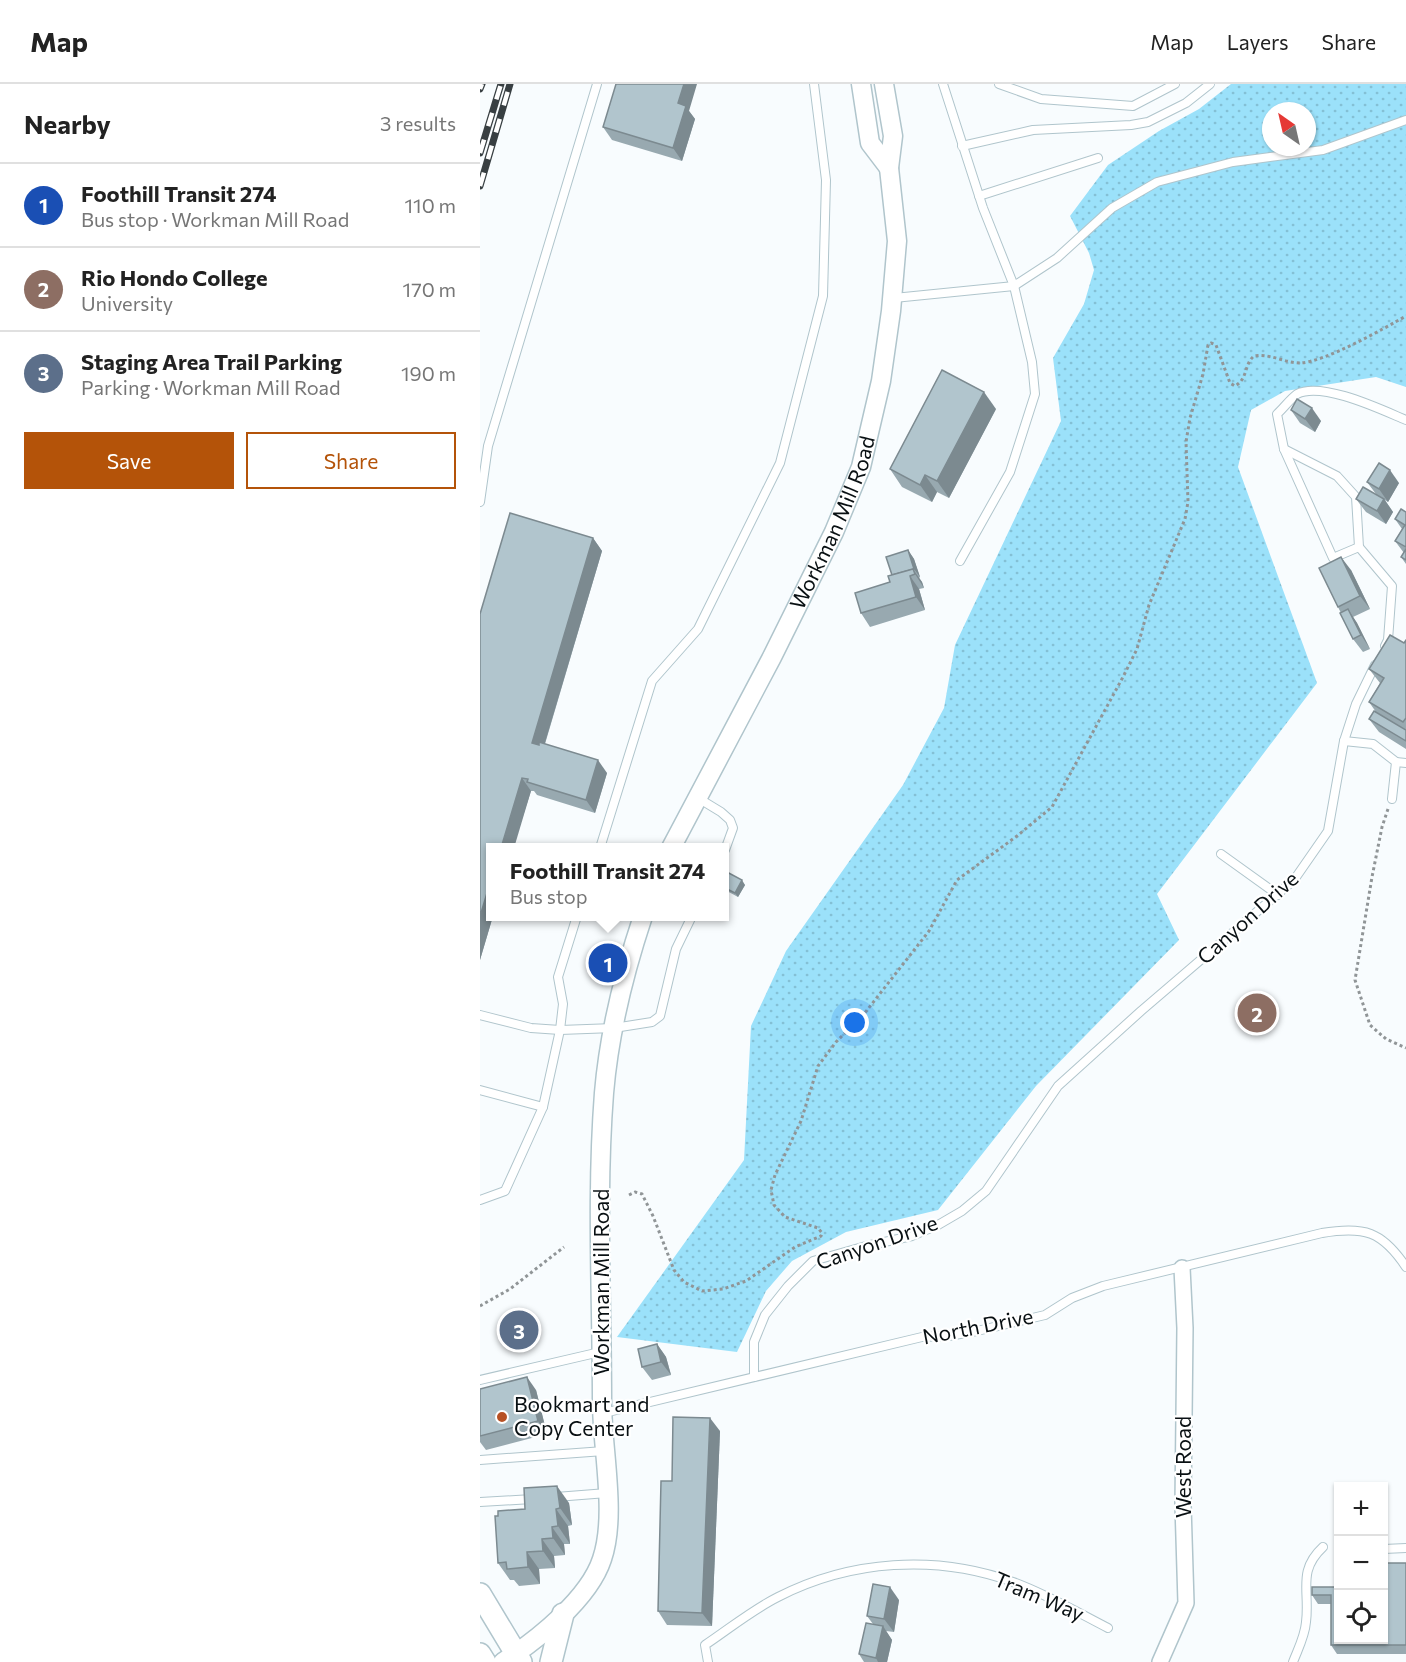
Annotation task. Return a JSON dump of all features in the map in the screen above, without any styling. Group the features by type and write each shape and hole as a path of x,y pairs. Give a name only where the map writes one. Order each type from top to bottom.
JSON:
{"main road":[{"path":"480,1594 514,1659"},
{"path":"551,1662 563,1614"},
{"path":"480,1654 485,1662"}],"street":[{"path":"861,84 870,143 890,168"},
{"name":"Workman Mill Road","path":"673,843 772,657 834,532 861,467 881,381 897,240 890,168 893,136 884,84"},
{"name":"Workman Mill Road","path":"514,1659 563,1614 590,1584 602,1561 610,1532 602,1413 601,1164 604,1092 628,962 641,921"},
{"name":"West Road","path":"1160,1662 1186,1603 1185,1328 1182,1268"}],"lane":[{"path":"480,502 488,446 597,84"},
{"path":"602,843 652,681 698,629 780,463 823,296 826,180 814,84"},
{"path":"943,84 979,196 1014,286 1032,362 1035,394 1010,472 960,561"},
{"path":"999,84 1041,99 1133,106 1175,84"},
{"path":"962,146 1033,130 1131,125 1148,122 1186,103 1210,84"},
{"path":"892,298 1014,286 1057,258 1112,208 1157,182 1233,162 1323,150 1406,120"},
{"path":"979,196 1098,158"},
{"path":"1359,547 1333,558 1284,449 1277,414 1298,394 1316,391 1357,399 1406,420"},
{"path":"1284,449 1337,476 1356,497 1359,547 1392,586 1388,640 1383,650"},
{"name":"Canyon Drive","path":"754,1377 754,1342 765,1315 788,1286 813,1261 912,1236 962,1211 986,1191 1058,1086 1141,1011 1294,880 1328,831 1344,741 1356,704 1377,661"},
{"path":"1344,741 1373,744 1396,762 1406,763"},
{"path":"1392,799 1396,762"},
{"path":"696,797 730,820 733,828 728,843"},
{"path":"1221,854 1278,895"},
{"path":"480,1200 505,1191 543,1107 560,1030 563,1004 558,977 575,921"},
{"path":"480,1015 531,1028 560,1030 614,1028 652,1022 660,1016 676,949 690,921"},
{"path":"480,1090 543,1107"},
{"name":"North Drive","path":"602,1413 912,1339 977,1331 1045,1315 1072,1298 1103,1286 1340,1230 1364,1231 1386,1241 1406,1267"},
{"path":"480,1380 602,1352"},
{"path":"480,1460 605,1451"},
{"path":"549,1497 607,1493"},
{"path":"480,1502 538,1498"},
{"path":"1293,1662 1303,1638 1306,1622 1307,1569 1312,1557 1323,1547"},
{"path":"1388,1549 1406,1548"},
{"name":"Tram Way","path":"708,1662 705,1645 765,1604 802,1585 826,1577 861,1568 895,1564 938,1565 964,1569 1013,1582 1108,1628"}],"path":[{"path":"629,1195 635,1192 642,1194 654,1216 674,1270 684,1282 702,1291 723,1289 746,1281 795,1247 821,1236 822,1233 818,1228 784,1217 774,1205 771,1190 795,1136 818,1066 836,1042 864,1014 929,931 957,880 1052,807 1118,686 1137,649 1149,605 1185,519 1188,502 1186,442 1192,406 1203,374 1208,345 1211,343 1216,345 1230,383 1235,386 1242,381 1248,362 1254,356 1291,362 1309,362 1406,316"},
{"path":"1392,799 1382,827 1355,980 1370,1026 1386,1039 1406,1048"},
{"path":"480,1306 510,1289 564,1247"}],"shaded area":[{"path":"1231,84 1406,84 1406,387 1376,377 1285,391 1251,410 1238,467 1317,683 1157,894 1179,940 1036,1086 938,1210 846,1232 792,1261 766,1291 737,1352 617,1337 744,1160 751,1026 786,951 903,785 944,708 955,645 1061,421 1053,358 1084,304 1094,270 1089,253 1070,216 1108,165 1159,131 1199,109"}],"building":[{"path":"616,84 684,84 678,103 686,106 673,148 603,127"},
{"path":"942,370 984,392 937,481 925,475 920,485 890,469"},
{"path":"1297,399 1312,408 1305,419 1291,410"},
{"path":"1379,463 1390,470 1379,489 1367,482"},
{"path":"1363,487 1384,499 1377,511 1356,499"},
{"path":"1401,509 1406,512 1406,547 1395,541 1405,525 1395,519"},
{"path":"510,513 593,538 532,743 539,745 539,742 598,760 586,800 527,782 528,779 522,778 502,843 486,843 486,896 480,916 480,614"},
{"path":"1406,549 1406,560 1401,557"},
{"path":"908,550 914,569 892,575 886,557"},
{"path":"1341,557 1360,596 1338,607 1319,568"},
{"path":"913,569 915,574 910,576 916,597 861,613 855,593 890,582 888,576"},
{"path":"1348,609 1361,635 1353,639 1340,613"},
{"path":"1390,635 1404,643 1406,640 1406,718 1403,722 1369,702 1384,678 1369,669"},
{"path":"1374,711 1406,730 1406,741 1369,719"},
{"path":"729,873 742,880 735,893 729,890"},
{"path":"657,1344 661,1362 642,1367 638,1349"},
{"path":"527,1377 538,1421 480,1436 480,1389"},
{"path":"673,1417 710,1418 702,1613 658,1611 661,1481 672,1481"},
{"path":"557,1486 560,1508 556,1509 558,1526 552,1527 553,1538 542,1539 543,1551 527,1552 528,1567 507,1569 506,1562 498,1563 495,1516 498,1516 498,1511 525,1509 524,1488"},
{"path":"1388,1563 1406,1563 1406,1645 1331,1645 1331,1595 1312,1595 1312,1587 1334,1587 1334,1644 1388,1644"},
{"path":"873,1584 890,1587 884,1619 867,1616"},
{"path":"866,1623 883,1626 876,1658 859,1654"}],"railway":[{"path":"480,89 482,84"},
{"path":"480,153 501,84"},
{"path":"480,186 510,84"}],"place":[{"name":"Foothill Transit 274","path":"608,963"},
{"name":"Rio Hondo College","path":"1257,1013"},
{"name":"Staging Area Trail Parking","path":"519,1330"},
{"name":"Bookmart and Copy Center","path":"502,1417"}]}
